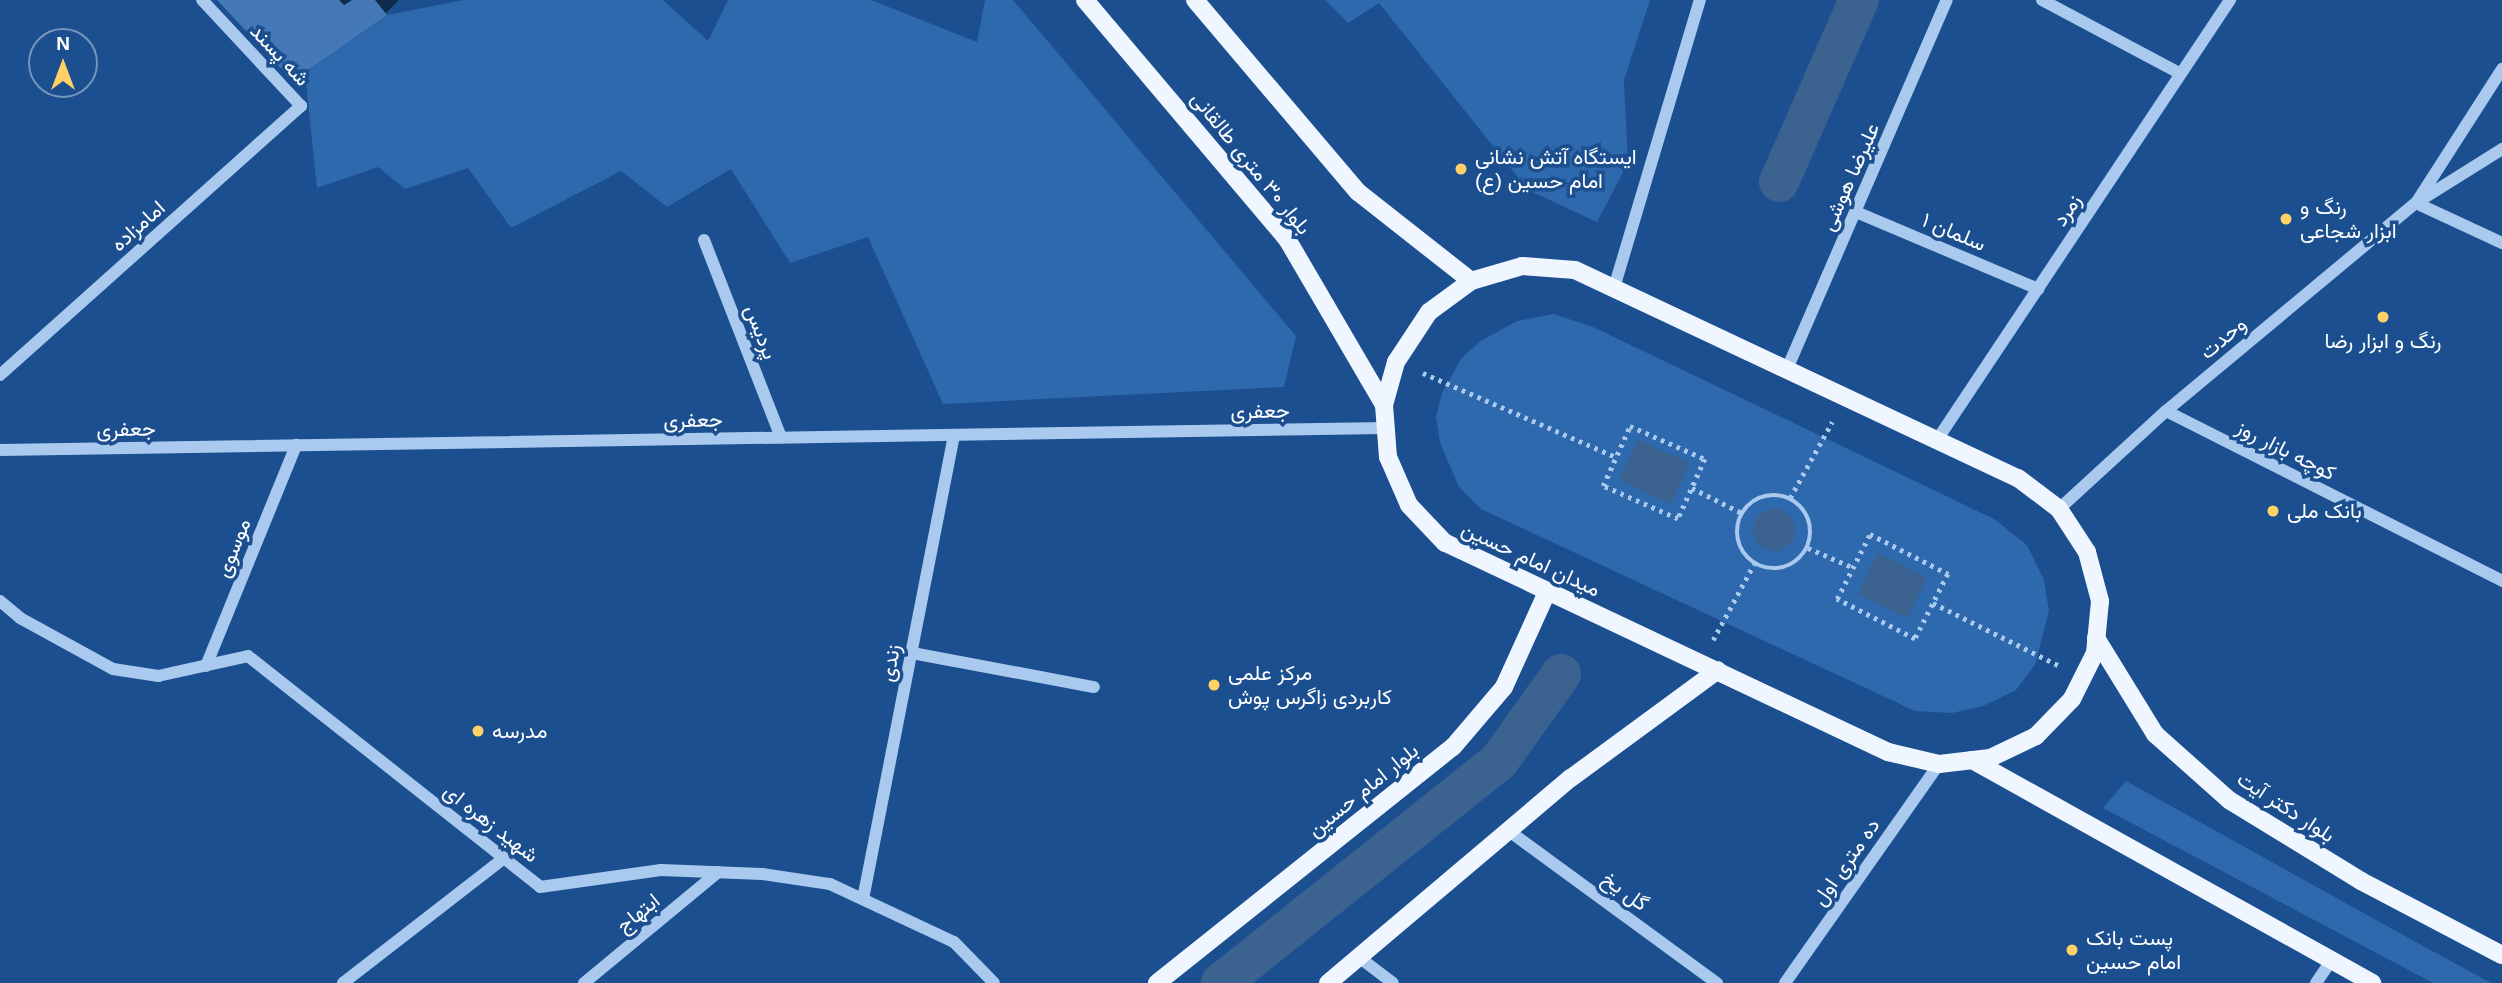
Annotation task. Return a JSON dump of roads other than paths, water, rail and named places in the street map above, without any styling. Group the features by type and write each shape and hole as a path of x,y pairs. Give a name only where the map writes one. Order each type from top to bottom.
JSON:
{"main road":[{"name":"بلوار ۳۰ متری طالقانی","path":"1085,0 1287,239 1384,405"},
{"path":"1195,0 1358,192 1471,281"},
{"name":"میدان امام حسین","path":"1522,266 1574,270 2018,478 2059,509 2087,552 2099,601 2096,638 2083,678 2072,699 2036,736 1990,758 1939,764 1888,752 1445,543 1409,505 1388,457 1384,405 1396,362 1429,312 1471,281 1522,266"},
{"name":"بلوار امام حسین","path":"1157,983 1454,747 1504,687 1547,592"},
{"name":"بلوار دکتر آیت","path":"2096,638 2155,734 2229,800 2361,881 2502,955"},
{"path":"1328,983 1571,778 1718,670"},
{"path":"1972,760 2372,983"}],"street":[{"name":"شه پسند","path":"202,0 301,106"},
{"path":"1614,288 1700,0"},
{"name":"علیرضا هوشی","path":"1787,369 1947,0"},
{"path":"2042,0 2181,74"},
{"name":"زمرد","path":"1937,440 2230,0"},
{"name":"وحدت","path":"2416,203 2502,69"},
{"name":"امامزاده","path":"0,375 301,106"},
{"name":"وحدت","path":"2059,509 2166,411 2416,203 2502,149"},
{"path":"2416,203 2502,243"},
{"name":"سلمان ۱","path":"1856,212 2038,289"},
{"name":"پردیس","path":"705,240 781,438"},
{"name":"کوچه بازار روز","path":"2166,411 2502,580"},
{"name":"جعفری","path":"0,450 1386,428"},
{"name":"زندی","path":"863,898 954,435"},
{"name":"موسوی","path":"206,666 296,445"},
{"name":"شهید زهره ای","path":"0,601 20,618 113,669 158,676 248,656 540,887 661,870 718,872 830,884 954,942 995,983"},
{"path":"912,653 1094,687"},
{"name":"ده متری اول","path":"1785,983 1939,764"},
{"name":"گل یخ","path":"1509,831 1717,983"},
{"path":"343,983 504,858"},
{"name":"ابتهاج","path":"583,983 718,872"},
{"path":"1360,958 1393,983"},
{"path":"2316,983 2332,961"}],"waterway":[{"path":"1779,182 1859,0"},
{"path":"1221,983 1499,761 1561,674"}],"place":[{"name":"ایستگاه آتش نشانی امام حسین (ع)","path":"1461,169"},
{"name":"رنگ و ابزار شجاعی","path":"2286,219"},
{"name":"رنگ و ابزار رضا","path":"2383,317"},
{"name":"بانک ملی","path":"2273,511"},
{"name":"مرکز علمی کاربردی زاگرس پوش","path":"1214,685"},
{"name":"مدرسه","path":"478,731"},
{"name":"پست بانک امام حسین","path":"2072,950"}]}
